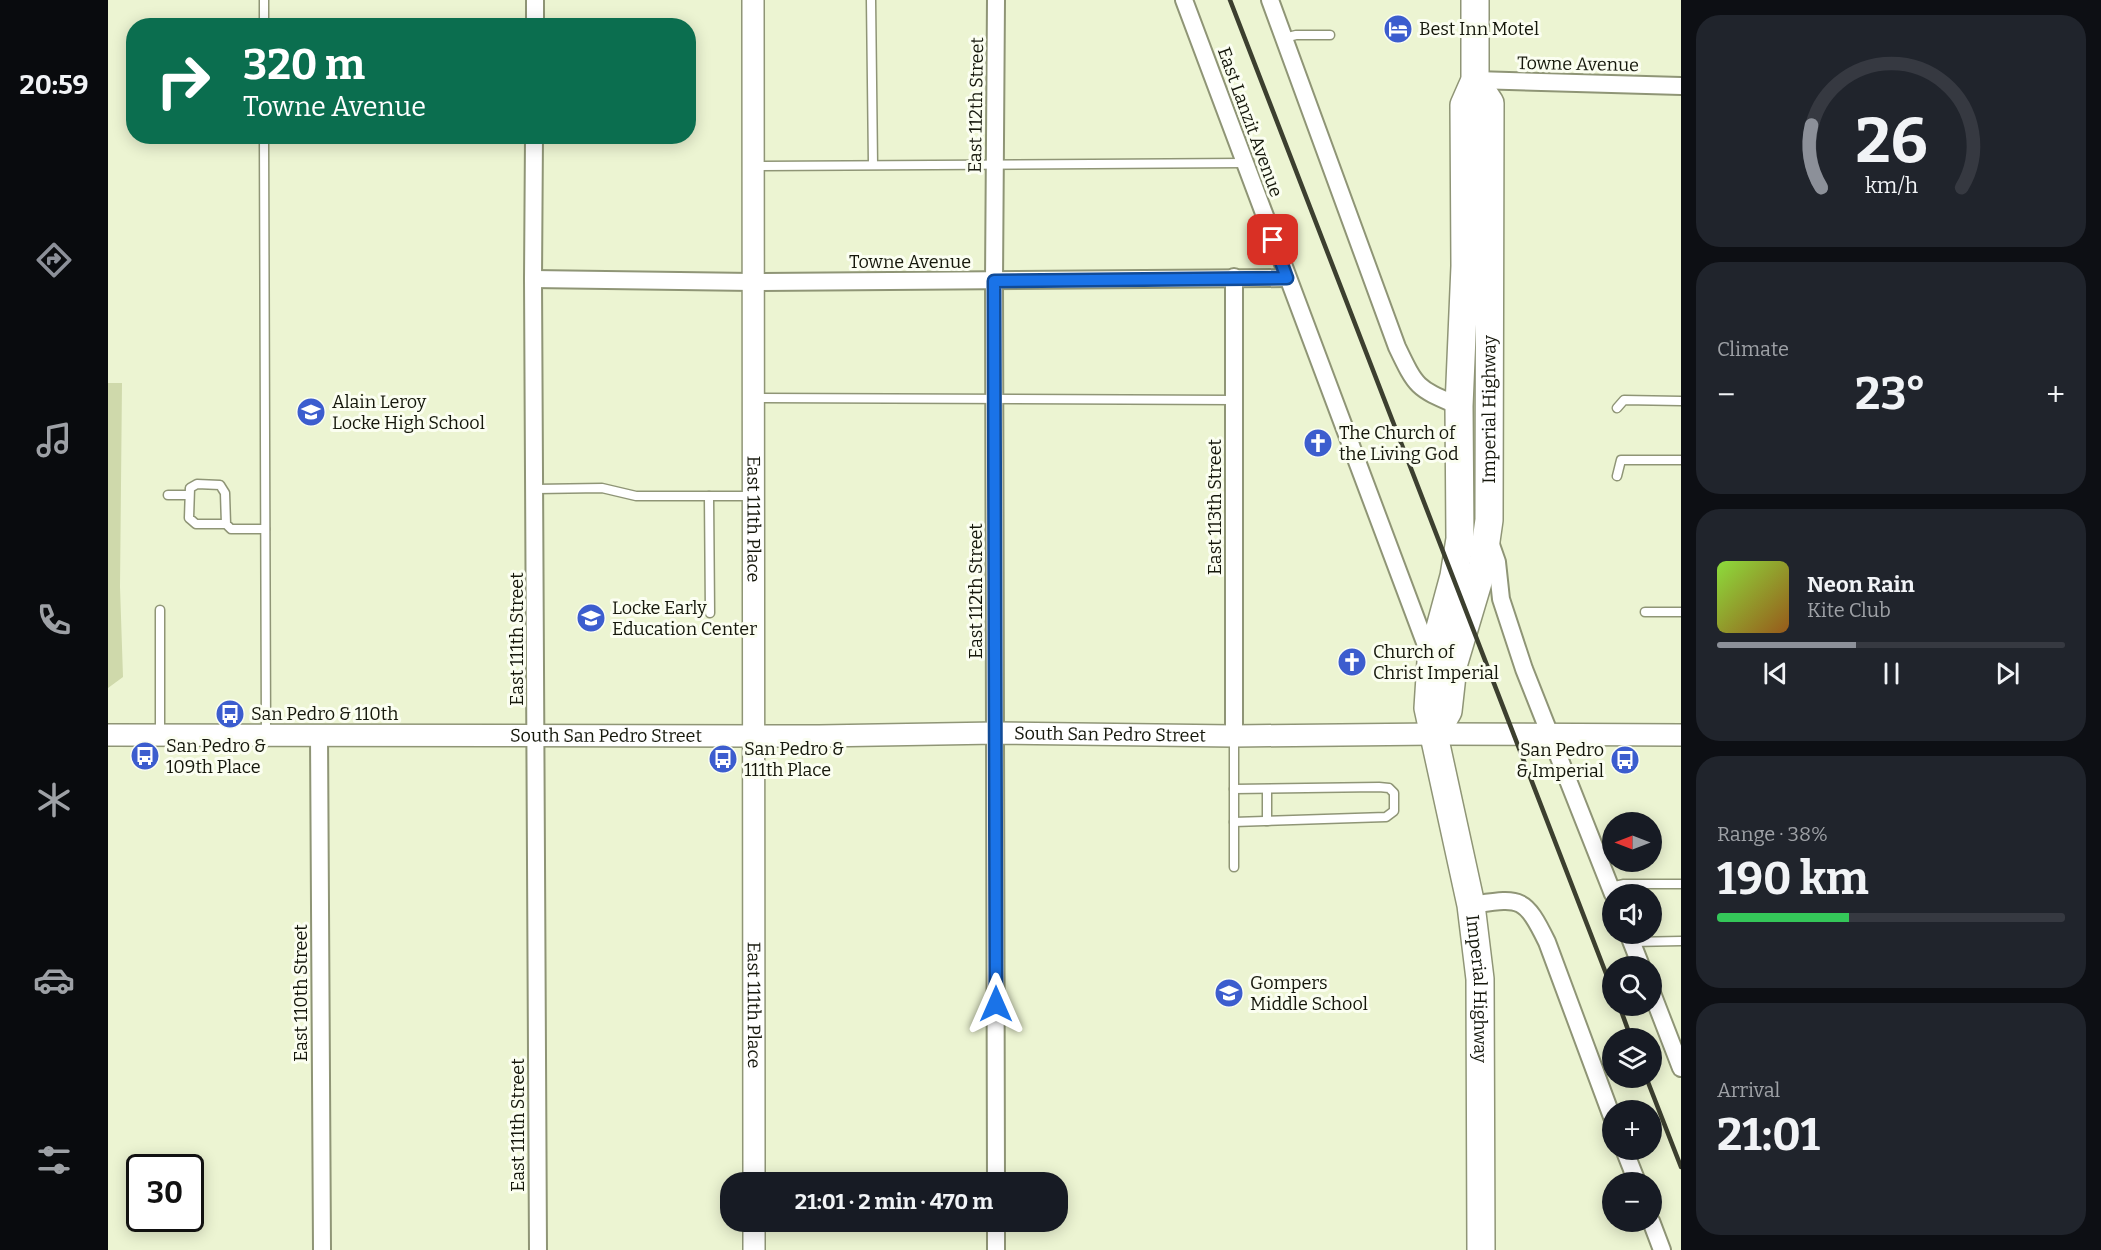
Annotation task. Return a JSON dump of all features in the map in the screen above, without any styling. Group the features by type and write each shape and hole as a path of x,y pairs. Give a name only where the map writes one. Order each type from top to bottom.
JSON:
{"main road":[{"name":"Imperial Highway","path":"1475,0 1475,80 1464,105 1465,266 1459,405 1460,539 1454,576 1431,661 1428,708 1471,905 1480,980 1481,1250"},
{"name":"Imperial Highway","path":"1435,734 1448,711 1453,666 1482,570 1488,526 1490,103 1475,80"},
{"path":"1459,405 1471,416 1471,483 1488,526"}],"street":[{"path":"535,0 535,18"},
{"name":"East 111th Place","path":"753,0 754,1172"},
{"name":"East 112th Street","path":"996,0 994,281 996,1172"},
{"name":"East Lanzit Avenue","path":"1184,0 1417,618 1431,661"},
{"path":"1270,0 1397,347 1413,381 1425,392 1459,405"},
{"name":"Towne Avenue","path":"1475,80 1681,86"},
{"name":"East 111th Street","path":"534,144 538,1250"},
{"name":"East 113th Street","path":"1233,277 1234,736"},
{"name":"Towne Avenue","path":"533,279 752,282 1287,278"},
{"path":"1488,526 1497,562 1501,599 1524,669 1608,884"},
{"name":"South San Pedro Street","path":"108,735 753,736 996,733 1234,736 1681,735"},
{"name":"East 110th Street","path":"320,735 322,1250"},
{"path":"1471,905 1503,900 1520,902 1535,916 1547,942 1606,1100"},
{"path":"1661,1016 1681,1068"},
{"path":"754,1232 754,1250"},
{"path":"996,1232 996,1250"},
{"path":"1655,1232 1662,1250"}],"lane":[{"path":"264,0 264,18"},
{"path":"871,0 873,164"},
{"path":"1284,38 1296,35 1330,35"},
{"path":"264,144 266,735"},
{"path":"754,166 1244,163"},
{"path":"754,398 1234,400"},
{"path":"1617,408 1624,400 1681,401"},
{"path":"1617,476 1621,460 1681,460"},
{"path":"226,524 192,522 189,518 189,495 192,486 220,485 225,492 226,524 231,529 265,529"},
{"path":"536,489 602,488 636,496 753,496"},
{"path":"168,495 189,495"},
{"path":"709,496 710,613"},
{"path":"160,610 160,735"},
{"path":"1645,612 1681,612"},
{"path":"1234,736 1234,867"},
{"path":"1233,822 1386,817 1394,811 1394,793 1389,788 1234,789"},
{"path":"1267,789 1267,821"},
{"path":"1662,884 1681,884"},
{"path":"1662,940 1681,941"}],"green space":[{"path":"108,383 122,383 120,587 123,677 108,688"}],"railway":[{"path":"1230,0 1602,963"},
{"path":"1623,1016 1627,1028"},
{"path":"1650,1088 1681,1167"}],"place":[{"name":"Best Inn Motel","path":"1398,29"},
{"name":"Alain Leroy Locke High School","path":"311,412"},
{"name":"The Church of the Living God","path":"1318,443"},
{"name":"Locke Early Education Center","path":"591,618"},
{"name":"Church of Christ Imperial","path":"1352,662"},
{"name":"San Pedro & 110th","path":"230,714"},
{"name":"San Pedro & 109th Place","path":"145,756"},
{"name":"San Pedro & 111th Place","path":"723,759"},
{"name":"San Pedro & Imperial","path":"1625,760"},
{"name":"Gompers Middle School","path":"1229,993"}],"route":[{"path":"996,1004 994,281 1287,278 1273,240"}]}
